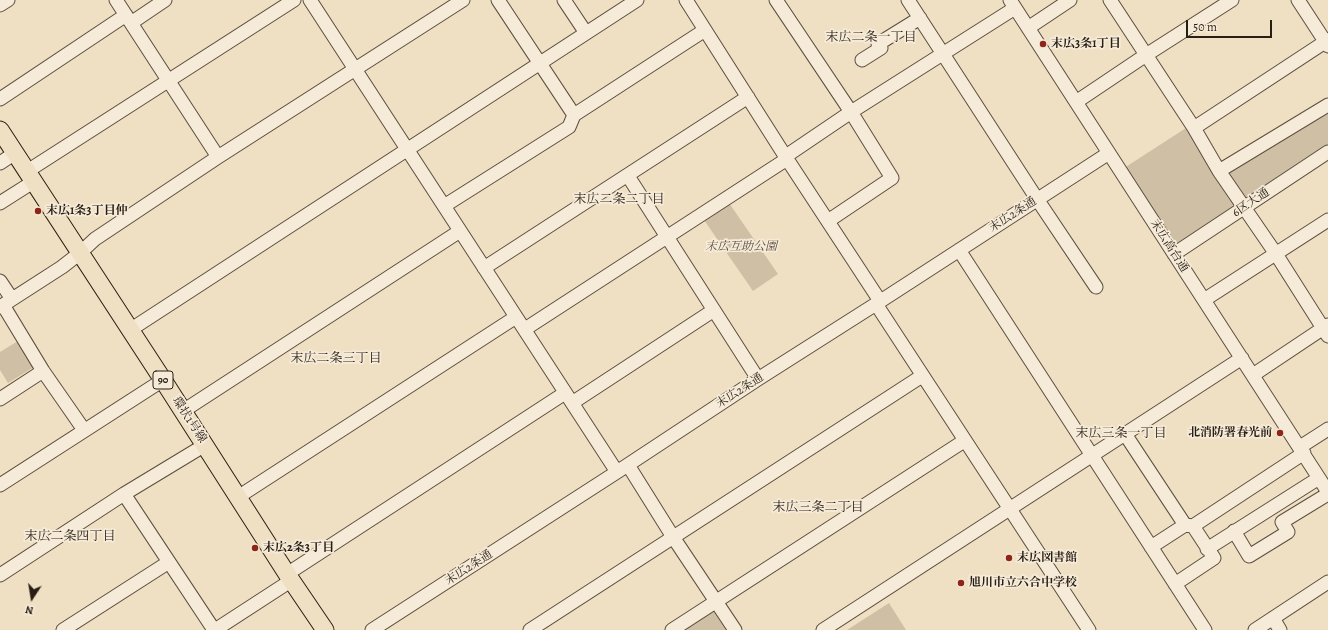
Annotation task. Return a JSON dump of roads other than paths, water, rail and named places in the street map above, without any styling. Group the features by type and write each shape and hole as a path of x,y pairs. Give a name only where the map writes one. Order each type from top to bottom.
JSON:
{"main road":[{"name":"環状1号線","path":"0,130 289,577 325,630"}],"street":[{"path":"0,5 8,0"},
{"path":"116,0 218,157"},
{"path":"0,99 128,19 165,0"},
{"path":"0,203 30,177 169,81 294,0"},
{"path":"310,0 617,472"},
{"path":"5,304 62,267 80,253 94,239 218,157 463,0"},
{"path":"498,0 574,115"},
{"path":"564,0 586,33"},
{"path":"130,330 637,0"},
{"path":"686,0 786,158 828,221 922,376 1089,630"},
{"path":"776,0 851,112 892,178 828,221"},
{"path":"908,0 1037,199 1096,286"},
{"path":"1028,28 1070,0"},
{"path":"1110,0 1194,128 1243,208 1326,329 1252,375"},
{"path":"1076,102 1232,0"},
{"path":"1194,128 1327,43 1298,0"},
{"path":"525,329 668,237 786,158 851,112 944,54 1012,4"},
{"name":"末広高台通","path":"1012,4 1302,450 1328,493"},
{"path":"862,60 881,48 878,44 920,18"},
{"path":"444,206 569,127 574,115 705,30"},
{"path":"484,268 748,97"},
{"path":"1219,171 1328,105"},
{"name":"6区大通","path":"1174,254 1328,152"},
{"path":"0,163 15,153"},
{"name":"末広2条通","path":"372,630 628,465 758,379 1110,153"},
{"path":"628,176 758,379"},
{"path":"1204,300 1328,220"},
{"path":"183,411 460,231"},
{"path":"959,250 1205,630"},
{"path":"0,281 5,304 43,371 84,430"},
{"path":"124,494 214,630 289,577 568,398 714,310"},
{"path":"238,497 516,317"},
{"path":"823,630 1242,358"},
{"path":"0,399 43,371"},
{"path":"530,630 922,376"},
{"path":"0,485 163,380"},
{"path":"1151,547 1189,526 1302,450 1328,429"},
{"path":"1125,434 1189,526 1214,558 1175,584"},
{"path":"672,630 964,441"},
{"path":"0,575 124,494 205,445"},
{"path":"628,465 673,537 735,630"},
{"path":"1207,549 1319,478"},
{"path":"1234,531 1249,556 1288,532 1282,522 1328,493"},
{"path":"63,630 169,562"},
{"path":"1255,630 1328,582"},
{"path":"1273,618 1280,630"}],"place":[{"name":"末広3条1丁目","path":"1043,44"},
{"name":"末広1条3丁目仲","path":"38,211"},
{"name":"北消防署春光前","path":"1280,433"},
{"name":"末広2条3丁目","path":"255,548"},
{"name":"末広図書館","path":"1009,558"},
{"name":"旭川市立六合中学校","path":"961,583"}],"district":[{"name":"末広二条一丁目","path":"871,38"},
{"name":"末広二条二丁目","path":"619,200"},
{"name":"末広二条三丁目","path":"336,359"},
{"name":"末広三条一丁目","path":"1121,434"},
{"name":"末広三条二丁目","path":"818,508"},
{"name":"末広二条四丁目","path":"70,537"}],"park label":[{"name":"末広互助公園","path":"741,247"}]}
